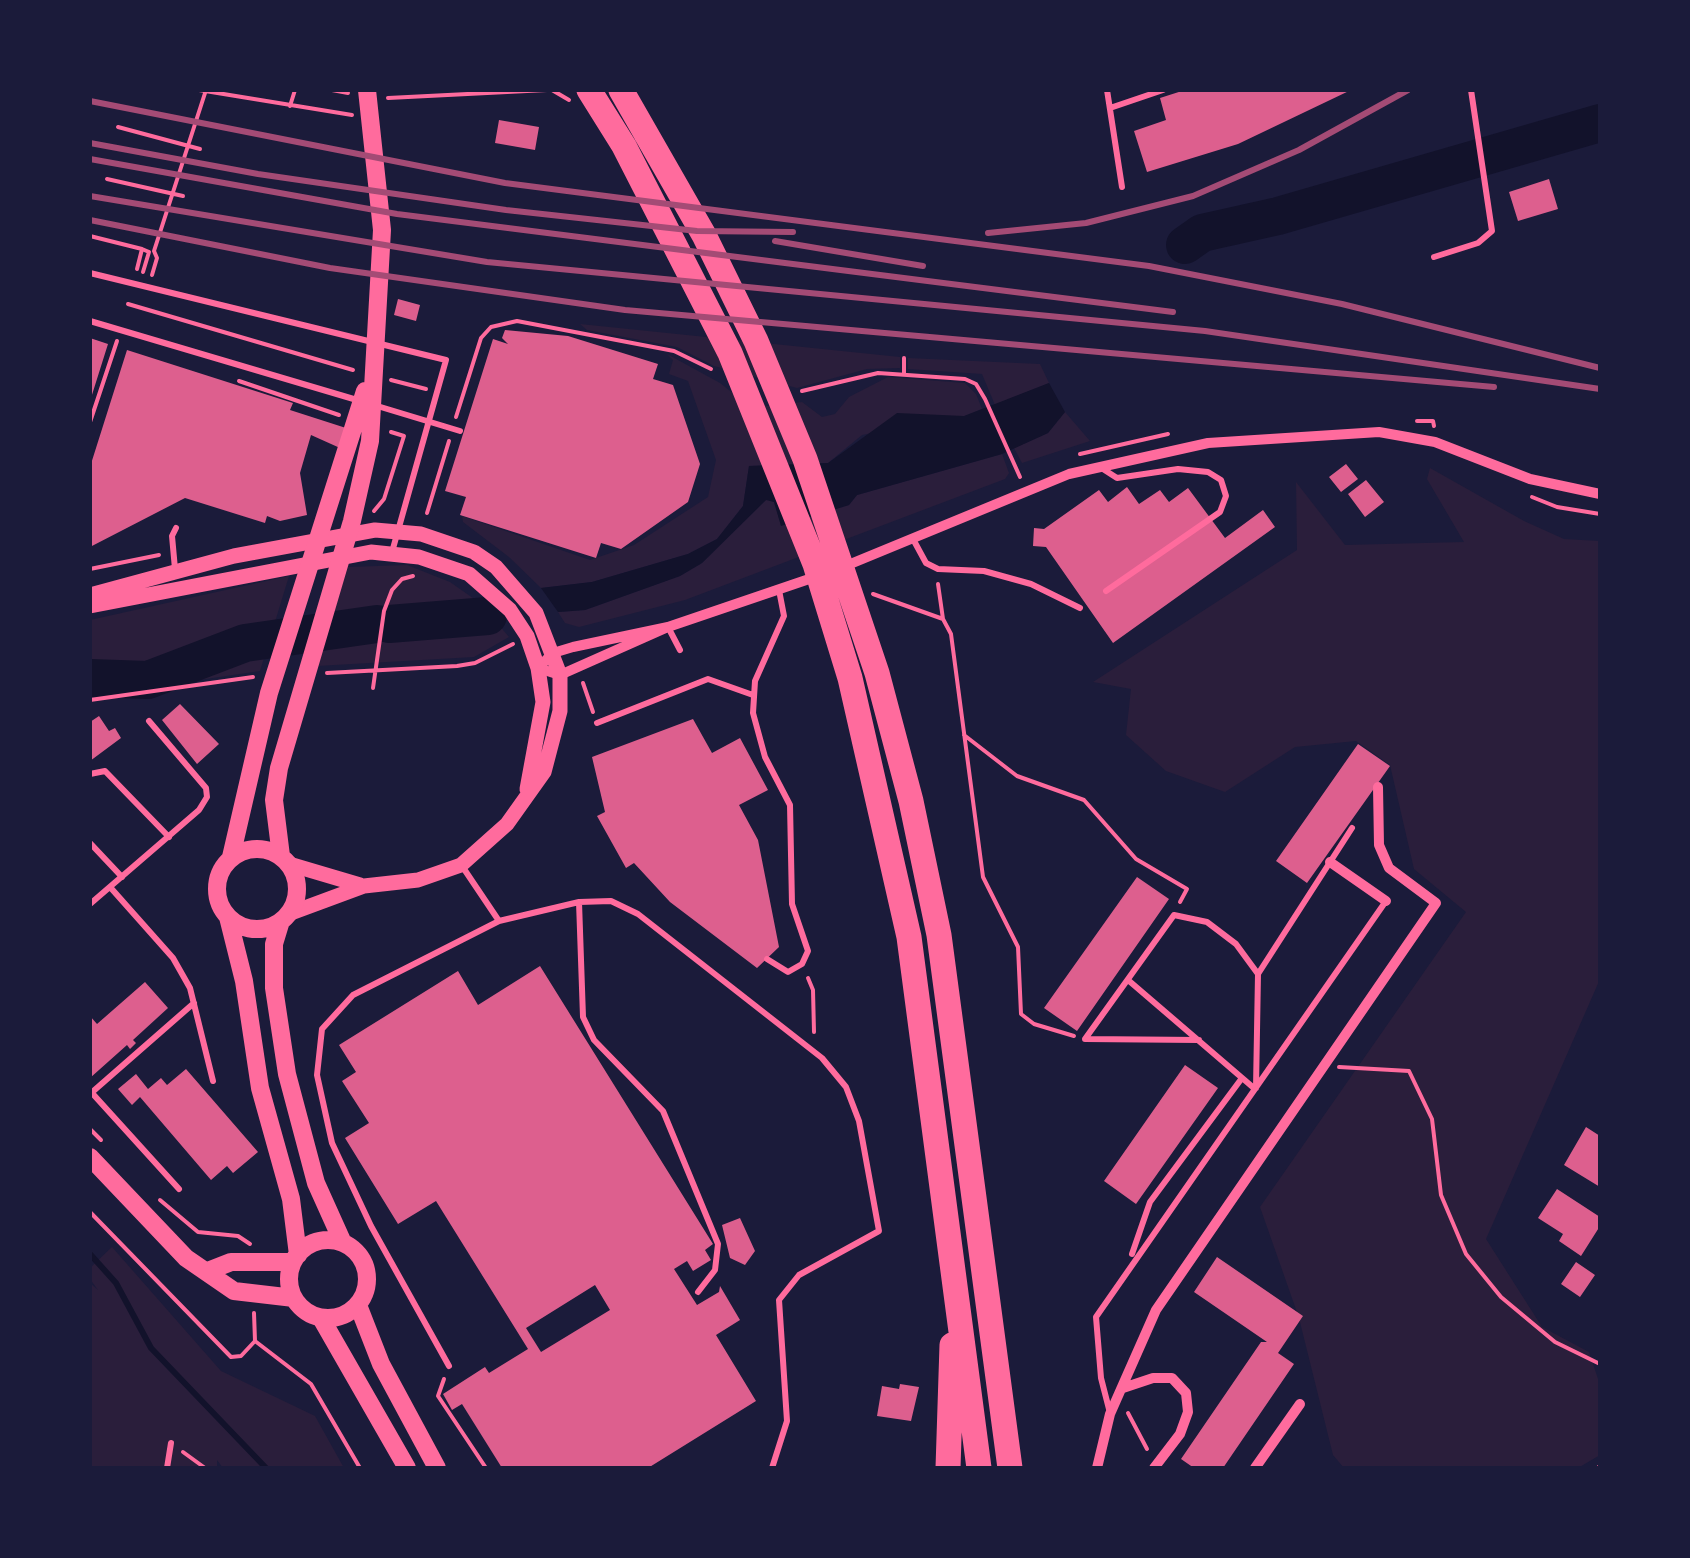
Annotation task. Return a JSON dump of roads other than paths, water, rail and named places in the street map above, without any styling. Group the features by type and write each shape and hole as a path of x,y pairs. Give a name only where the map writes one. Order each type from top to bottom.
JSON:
{"highway":[{"path":"589,90 669,230 730,352 814,564 871,762 909,937 954,1255 979,1468"},
{"path":"621,90 704,235 777,392 840,555 900,759 939,935 1010,1468"},
{"path":"948,1468 954,1255"}],"main road":[{"path":"228,916 244,982 260,1088 291,1199 295,1258 289,1278 294,1298 304,1310 321,1318 342,1316 358,1305 366,1288 366,1269 357,1253 344,1243 316,1183 287,1074 273,970 298,886 285,860 274,800 292,716 361,484 370,441 382,230 368,94"},
{"path":"286,917 260,930 245,928 220,906 216,883 232,856 269,693 375,366"},
{"path":"232,856 262,848 285,860"},
{"path":"90,1158 175,1248 234,1292 294,1298"},
{"path":"208,1271 231,1262 295,1258 318,1241 344,1243"},
{"path":"358,1305 381,1364 437,1468"},
{"path":"321,1318 407,1468"}],"street":[{"path":"538,668 560,675 668,627 778,590 1098,465 1208,443 1379,432 1435,442 1530,479 1600,494"},
{"path":"90,594 308,540 396,531 449,541 496,566 536,613 560,675 556,740 544,772 523,803 495,837 461,865 418,880 364,886 286,917"},
{"path":"90,606 334,557 392,552 442,564 484,584 518,623 538,668 543,702 523,803"},
{"path":"538,668 553,653 668,627"},
{"path":"1097,1468 1110,1414 1156,1310 1436,903 1388,868 1379,845 1378,788"},
{"path":"285,860 364,886"},
{"path":"1330,862 1386,902"},
{"path":"1121,1392 1152,1378 1172,1378 1186,1392 1188,1412 1180,1434 1154,1467"},
{"path":"1255,1468 1300,1404"}],"lane":[{"path":"1107,90 1122,187"},
{"path":"1110,108 1163,90"},
{"path":"1434,258 1478,243 1492,230 1471,90"},
{"path":"90,273 446,360 392,552"},
{"path":"90,321 460,431"},
{"path":"1098,465 1117,478 1178,469 1208,472 1221,480 1226,496 1220,512 1106,591"},
{"path":"176,528 172,552 176,570"},
{"path":"913,538 919,556 938,569 984,571 1030,584 1080,608"},
{"path":"767,960 788,972 802,964 808,951 792,904 790,805 765,757 753,695 784,616 778,590"},
{"path":"668,627 680,650"},
{"path":"597,723 708,678 753,695"},
{"path":"90,904 200,810 206,788 148,720"},
{"path":"90,774 105,771 169,836"},
{"path":"1256,1090 1258,974 1352,828"},
{"path":"90,843 122,877"},
{"path":"461,865 499,920"},
{"path":"110,887 173,958 194,1003 213,1081"},
{"path":"449,1366 371,1226 332,1143 317,1075 322,1028 353,994 499,920 579,902 611,901 638,914 814,1051 846,1088 859,1121 879,1231 799,1275 780,1300 787,1421 772,1468"},
{"path":"579,902 584,1017 594,1040 663,1110 718,1244 715,1270 698,1292"},
{"path":"1110,1414 1101,1378 1096,1317 1128,1265 1386,902"},
{"path":"1199,1040 1086,1039 1174,915 1207,922 1236,944 1258,974"},
{"path":"1128,980 1256,1090"},
{"path":"179,1189 91,1094 194,1003"},
{"path":"1128,1265 1150,1202 1242,1078"},
{"path":"167,1468 171,1443"}],"waterway":[{"path":"1185,245 1202,233 1278,216 1600,123"},
{"path":"389,624 488,616"},
{"path":"90,678 148,680 245,643 377,624"},
{"path":"90,1254 116,1283 151,1348 266,1468"}],"railway":[{"path":"988,233 1086,223 1193,196 1299,150 1408,90"},
{"path":"90,101 505,183 1149,266 1342,304 1600,368"},
{"path":"90,143 258,174 506,210 697,231 793,232"},
{"path":"90,159 397,214 1173,312"},
{"path":"90,196 487,262 1205,331 1600,389"},
{"path":"90,220 330,268 625,310 1494,387"},
{"path":"775,241 923,266"}]}
